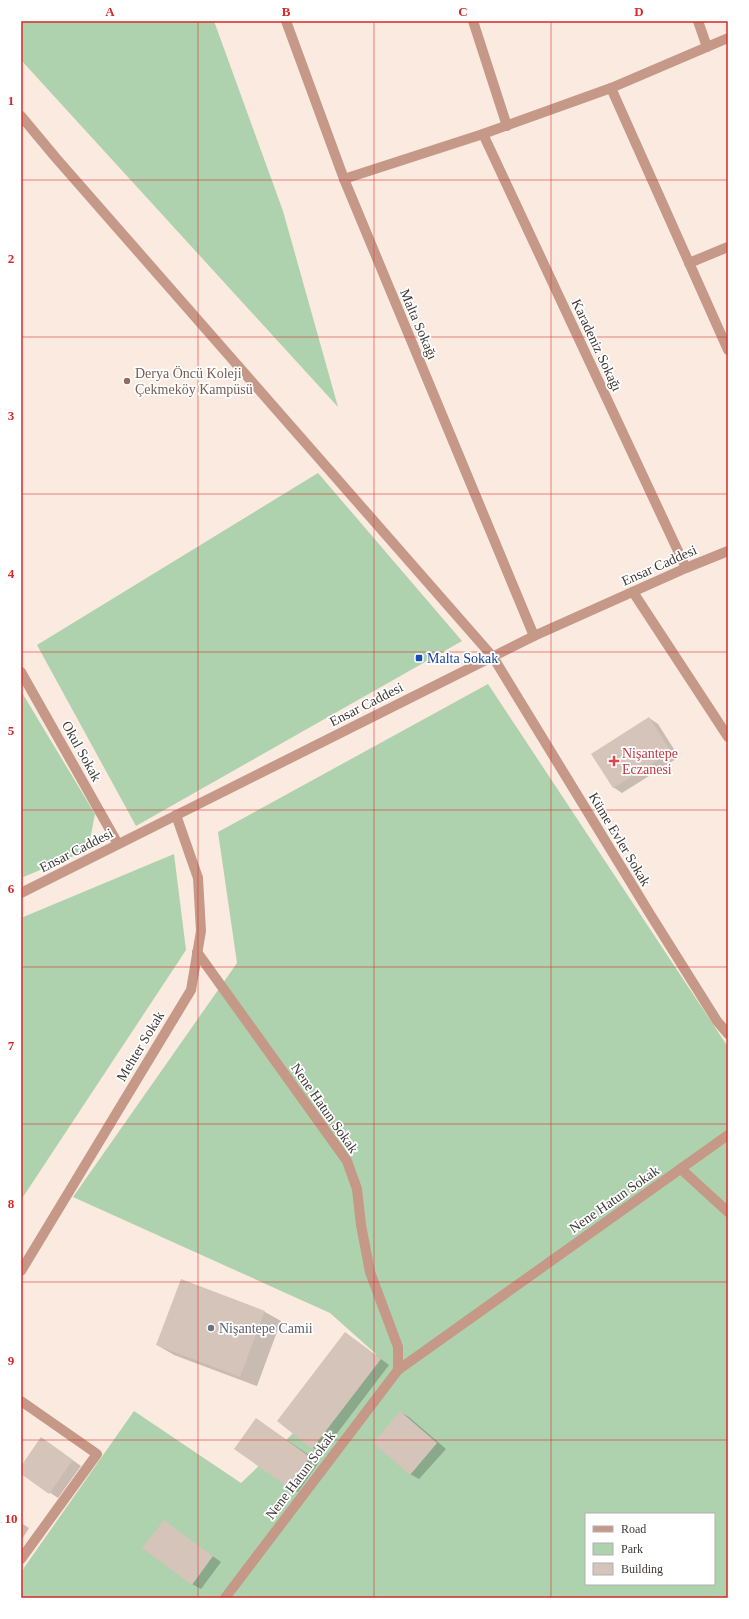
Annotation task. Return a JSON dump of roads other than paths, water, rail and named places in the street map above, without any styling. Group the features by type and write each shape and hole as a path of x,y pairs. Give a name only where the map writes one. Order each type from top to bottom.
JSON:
{"street":[{"name":"Malta Sokağı","path":"286,21 344,179 534,636"},
{"path":"473,21 506,126"},
{"path":"698,21 707,47"},
{"path":"344,179 483,134 611,88 728,38"},
{"path":"611,88 728,350"},
{"name":"Küme Evler Sokak","path":"21,116 56,158 493,657 650,914 718,1021 728,1034"},
{"name":"Karadeniz Sokağı","path":"483,134 686,568"},
{"path":"689,263 728,247"},
{"name":"Ensar Caddesi","path":"21,893 534,636 686,568 728,551"},
{"path":"632,592 728,737"},
{"name":"Okul Sokak","path":"21,672 118,844"},
{"name":"Mehter Sokak","path":"21,1271 191,990 201,931 198,878 176,815"},
{"name":"Nene Hatun Sokak","path":"198,952 347,1161 357,1189 370,1272 398,1347 398,1370"},
{"name":"Nene Hatun Sokak","path":"225,1598 398,1370 728,1135"},
{"path":"681,1169 728,1212"},
{"path":"21,1401 97,1454 21,1559"}],"place":[{"name":"Derya Öncü Koleji Çekmeköy Kampüsü","path":"127,381"},
{"name":"Malta Sokak","path":"419,658"},
{"name":"Nişantepe Eczanesi","path":"614,761"},
{"name":"Nişantepe Camii","path":"211,1328"}]}
